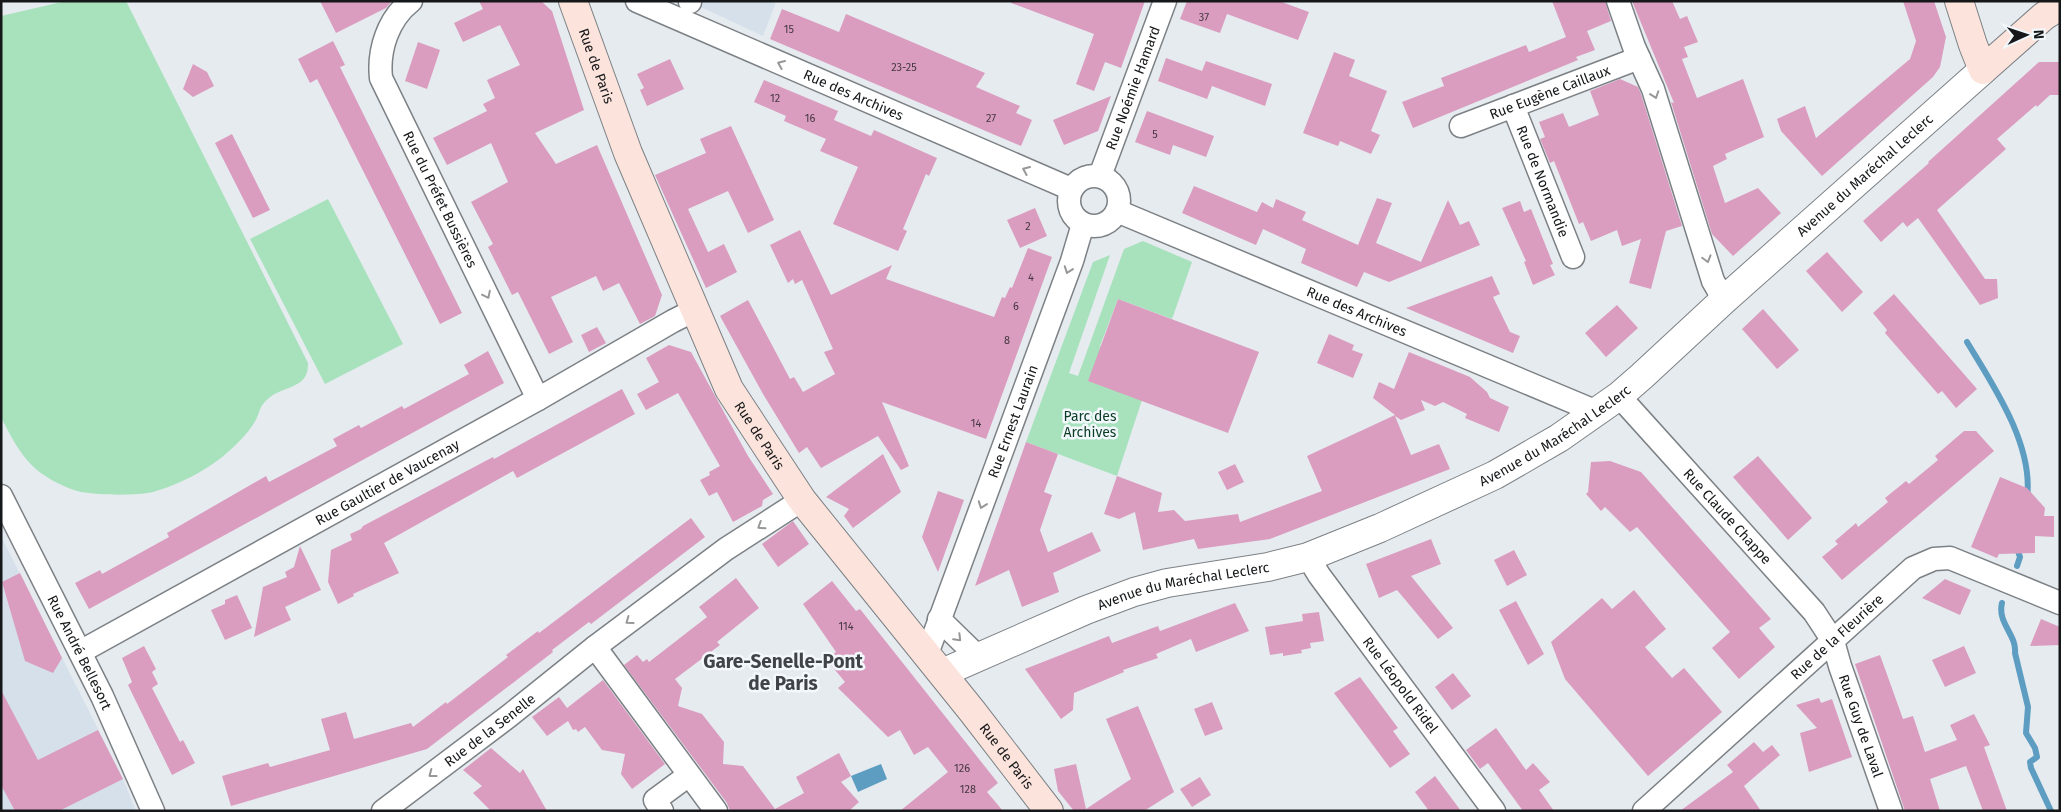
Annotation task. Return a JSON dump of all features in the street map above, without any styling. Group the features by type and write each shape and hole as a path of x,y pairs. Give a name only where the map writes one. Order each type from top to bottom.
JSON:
{"main road":[{"name":"Rue de Paris","path":"573,1 628,153 729,388 802,500 1049,811"},
{"path":"1959,1 1983,70"},
{"name":"Avenue du Maréchal Leclerc","path":"1983,70 2044,16 2060,6"}],"street":[{"name":"Rue du Préfet Bussières","path":"410,1 401,9 384,42 379,61 381,78 538,399"},
{"name":"Rue des Archives","path":"637,1 1071,189"},
{"name":"Rue Noémie Hamard","path":"1100,176 1164,1"},
{"path":"1618,1 1639,58 1653,88 1713,281 1724,300"},
{"name":"Rue Eugène Caillaux","path":"1461,126 1639,58"},
{"name":"Avenue du Maréchal Leclerc","path":"934,664 978,657 1086,610 1134,592 1167,583 1268,568 1308,557 1380,528 1495,475 1559,438 1619,396 1983,70"},
{"name":"Rue de Normandie","path":"1512,106 1573,257"},
{"path":"1100,176 1107,178 1117,189 1119,196 1117,211 1113,218 1099,226 1084,224 1072,213 1069,196 1071,189 1083,178 1100,176"},
{"name":"Rue des Archives","path":"1117,211 1598,412"},
{"name":"Rue Ernest Laurain","path":"934,664 939,619 1084,224"},
{"name":"Rue Gaultier de Vaucenay","path":"80,652 695,310"},
{"name":"Rue Claude Chappe","path":"1619,396 1814,612 1833,642"},
{"name":"Rue André Bellesort","path":"1,496 102,696 153,811"},
{"name":"Rue de la Senelle","path":"383,811 508,716 594,647 726,550 802,500"},
{"name":"Rue Léopold Ridel","path":"1308,557 1319,575 1494,811"},
{"name":"Rue de la Fleurière","path":"1644,811 1913,568 1934,559 1950,558 2060,603"},
{"path":"939,619 978,657"},
{"name":"Rue Guy de Laval","path":"1833,642 1890,811"},
{"path":"594,647 716,811"},
{"path":"662,811 656,800 689,775"}],"shaded area":[{"path":"688,1 774,1 775,5 763,36"},
{"path":"1,536 123,779 136,811 1,811"}],"green space":[{"path":"66,1 126,1 308,363 305,378 269,398 249,430 221,458 193,476 153,492 127,495 97,494 76,491 58,483 31,465 12,438 1,417 1,16"},
{"path":"328,199 403,344 325,384 250,239"},
{"name":"Parc des Archives","path":"1143,241 1192,262 1172,319 1118,299 1100,346 1142,400 1117,476 1026,442 1093,262 1110,255 1069,373 1078,376 1124,249"}],"water":[{"path":"881,764 887,779 858,792 851,776"}],"building":[{"path":"320,1 392,1 386,8 336,33"},
{"path":"479,1 541,1 552,11 584,110 535,133 556,164 597,145 662,295 655,316 640,324 619,283 603,291 596,276 551,297 573,342 549,354 518,292 512,295 488,247 493,244 471,202 508,182 491,143 447,165 433,138 487,111 483,104 495,98 487,80 520,65 500,25 463,42 454,23 483,9"},
{"path":"1012,1 1145,1 1121,68 1105,62 1094,91 1076,84 1094,34 1011,3"},
{"path":"1187,1 1279,1 1309,12 1298,40 1227,14 1220,33 1180,19"},
{"path":"1552,1 1605,1 1611,21 1587,31 1595,50 1576,57 1578,60 1413,128 1402,102 1444,86 1441,78 1526,45 1529,52 1566,37"},
{"path":"1632,1 1672,1 1680,19 1687,16 1698,42 1684,47 1688,57 1682,59 1697,98 1743,79 1764,137 1725,154 1727,159 1713,166 1725,203 1758,188 1781,213 1733,256 1712,234 1671,102 1674,103"},
{"path":"1903,1 1934,1 1946,37 1940,67 1933,77 1822,176 1781,131 1777,119 1805,106 1816,138 1910,59 1916,41"},
{"path":"782,9 839,32 846,14 985,73 976,87 1020,106 1016,113 1032,120 1021,146 770,39"},
{"path":"333,41 345,65 340,67 462,313 440,324 317,79 310,83 298,59"},
{"path":"418,42 440,50 427,89 405,81"},
{"path":"1334,52 1355,60 1349,76 1387,91 1371,131 1380,135 1371,154 1340,141 1338,146 1303,133"},
{"path":"1166,58 1202,71 1206,61 1272,84 1265,106 1212,86 1207,99 1158,81"},
{"path":"670,59 684,89 647,106 640,90 644,88 637,74"},
{"path":"2039,62 2060,62 2060,95 2050,95 1997,139 2006,149 1937,210 1985,279 1997,279 1998,298 1980,305 1918,218 1907,227 1903,222 1881,242 1863,221"},
{"path":"193,64 207,72 214,86 193,97 183,89"},
{"path":"1620,79 1638,87 1641,94 1682,226 1666,231 1651,289 1629,283 1641,239 1622,246 1617,230 1591,241 1583,222 1579,224 1554,161 1550,163 1540,139 1545,137 1539,122 1563,113 1569,127 1599,115 1590,91"},
{"path":"764,80 838,111 834,120 871,136 874,130 937,158 929,176 926,174 903,229 907,231 898,251 833,224 858,167 820,151 826,139 784,121 786,116 754,102"},
{"path":"1111,96 1098,131 1064,145 1053,120"},
{"path":"1147,111 1214,136 1206,157 1173,145 1170,155 1135,142"},
{"path":"731,126 774,220 748,233 728,191 688,209 708,252 724,244 737,272 706,288 655,175 706,153 700,139"},
{"path":"232,134 270,210 253,218 215,143"},
{"path":"1194,186 1257,212 1262,202 1273,208 1276,199 1306,212 1302,220 1358,245 1377,198 1392,203 1376,243 1421,262 1448,200 1460,225 1469,221 1480,245 1389,282 1364,272 1357,287 1301,263 1306,249 1263,229 1256,245 1182,213"},
{"path":"1520,201 1524,212 1531,209 1553,264 1550,265 1555,275 1533,285 1524,262 1526,261 1502,208"},
{"path":"1035,208 1047,236 1020,248 1007,220"},
{"path":"800,230 831,295 892,265 886,279 994,317 1002,297 1005,298 1010,287 1012,288 1028,248 1052,257 986,439 882,402 909,466 901,470 878,436 821,468 807,447 799,453 763,394 720,316 748,300 790,379 794,377 803,392 835,374 824,352 833,349 802,280 795,284 793,279 788,283 770,245"},
{"path":"1827,252 1863,292 1842,312 1806,271"},
{"path":"1492,276 1500,294 1493,297 1510,332 1520,336 1513,353 1406,308"},
{"path":"1894,294 1977,389 1956,408 1942,391 1938,394 1885,333 1887,330 1873,313"},
{"path":"1118,299 1259,352 1228,433 1088,381"},
{"path":"1617,305 1638,328 1606,357 1585,333"},
{"path":"1763,309 1799,350 1777,369 1742,329"},
{"path":"597,327 606,343 589,352 581,335"},
{"path":"1329,334 1354,345 1352,350 1363,354 1353,378 1317,363"},
{"path":"669,345 691,352 748,456 773,494 763,500 762,506 733,522 717,492 709,496 700,480 710,475 709,472 720,466 678,393 646,410 637,394 659,382 646,358"},
{"path":"488,351 504,383 89,609 75,583 100,570 102,574 169,537 167,533 266,476 269,482 337,446 333,439 359,425 361,428 402,406 404,409 469,374 464,365"},
{"path":"1409,352 1470,377 1487,392 1490,398 1509,407 1499,432 1465,418 1467,414 1443,402 1435,406 1421,400 1425,410 1401,420 1395,416 1411,455 1439,444 1450,469 1270,539 1198,549 1194,539 1143,550 1135,512 1119,519 1104,514 1117,476 1162,493 1158,512 1174,510 1185,521 1238,514 1240,522 1322,491 1307,456 1395,415 1373,398 1379,382 1394,389"},
{"path":"622,389 635,414 517,478 513,471 384,543 399,573 353,594 354,596 338,604 328,582 331,550 352,540 350,534 493,457 494,459"},
{"path":"1964,431 1976,431 1994,451 1842,580 1822,557 1838,544 1835,541 1856,523 1858,527 1888,502 1885,498 1906,481 1909,484 1938,460 1935,456"},
{"path":"1026,442 1058,454 1044,492 1052,495 1040,530 1048,552 1092,532 1101,551 1053,573 1059,592 1022,607 1009,570 975,586"},
{"path":"883,454 901,492 853,528 844,516 849,509 826,497"},
{"path":"1758,456 1812,518 1788,540 1733,477"},
{"path":"1610,461 1641,472 1771,619 1759,628 1775,647 1739,679 1712,648 1730,632 1637,527 1630,532 1605,507 1601,511 1586,494 1588,492 1591,462"},
{"path":"1235,464 1244,482 1227,490 1218,472"},
{"path":"2000,477 2027,488 2045,508 2044,516 2054,516 2054,537 2035,536 2035,553 1999,554 1997,558 1971,547"},
{"path":"938,491 964,500 938,572 922,537"},
{"path":"691,518 705,537 591,624 589,622 552,650 553,652 427,749 231,806 222,776 268,763 270,767 330,750 321,719 346,712 354,739 411,723 413,727 446,702 447,704 508,657 506,655 538,631 539,633"},
{"path":"793,521 809,544 778,567 762,544"},
{"path":"1431,539 1441,564 1411,576 1453,628 1438,639 1397,590 1379,598 1366,564"},
{"path":"300,546 321,590 285,607 291,620 254,637 263,587 287,577 285,572 294,567"},
{"path":"1514,550 1527,575 1507,586 1494,560"},
{"path":"20,573 62,658 53,673 25,661 2,582"},
{"path":"736,578 759,608 717,642 720,645 675,679 682,688 678,706 702,714 724,742 723,764 743,766 775,809 804,793 796,777 839,753 851,776 841,782 859,802 849,811 730,811 727,803 624,665 637,655 643,662 647,659 649,662 707,617 699,607"},
{"path":"1945,579 1971,590 1960,615 1922,598"},
{"path":"832,581 856,611 860,609 998,783 987,792 1003,811 900,811 948,772 928,747 914,755 900,730 888,737 838,688 845,682 826,659 836,652 803,604"},
{"path":"1634,590 1666,629 1645,647 1672,678 1684,668 1722,712 1648,776 1565,679 1551,642 1602,598 1612,609"},
{"path":"237,595 252,628 225,640 211,610 225,604 225,600"},
{"path":"1516,601 1544,654 1528,665 1499,610"},
{"path":"1235,603 1249,631 1196,652 1191,639 1156,654 1158,658 1123,670 1124,672 1074,693 1073,710 1061,719 1025,669 1109,636 1112,643 1158,626 1160,631"},
{"path":"1319,612 1324,641 1310,643 1311,648 1301,650 1302,653 1283,656 1283,653 1270,655 1265,627 1303,621 1302,614"},
{"path":"2041,619 2060,627 2060,645 2030,646"},
{"path":"144,646 156,669 152,672 158,684 152,688 180,742 183,740 195,763 172,775 128,685 132,682 122,658"},
{"path":"1964,646 1976,673 1945,687 1932,660"},
{"path":"1880,655 1903,719 1913,716 1925,752 1957,740 1950,725 1974,714 1990,745 1984,747 2007,811 1983,811 1966,766 1930,779 1940,811 1905,811 1855,664"},
{"path":"1453,673 1471,696 1452,710 1435,687"},
{"path":"1360,677 1398,728 1393,731 1410,754 1390,768 1334,693"},
{"path":"603,680 665,764 632,789 621,774 625,754 602,750 585,727 578,732 576,729 573,730 568,721 547,736 532,717 559,697 567,708"},
{"path":"1,690 38,760 98,730 123,779 59,811 15,811 1,785"},
{"path":"1819,698 1821,703 1832,699 1852,757 1809,772 1800,733 1817,728 1796,705"},
{"path":"1212,702 1223,729 1205,736 1194,709"},
{"path":"1138,706 1174,792 1144,811 1074,811 1058,791 1054,769 1076,764 1086,809 1131,779 1106,719"},
{"path":"1496,728 1526,770 1533,763 1550,782 1539,790 1554,811 1523,811 1488,763 1480,769 1466,750"},
{"path":"1754,742 1763,752 1772,745 1780,755 1744,786 1761,811 1680,811 1733,772 1727,765"},
{"path":"491,748 520,773 523,769 547,811 491,811 473,793 482,786 463,770"},
{"path":"1435,776 1461,811 1429,811 1415,792"},
{"path":"1200,777 1211,795 1192,807 1180,789"}],"waterway":[{"path":"1967,342 1999,396 2018,437 2024,457 2027,498"},
{"path":"2016,546 2020,557 2017,566"},
{"path":"2002,603 2002,617 2013,640 2028,707 2026,733 2035,748 2037,757 2030,762 2031,768 2051,811"}],"district":[{"name":"Gare-Senelle-Pont de Paris","path":"783,672"}]}
